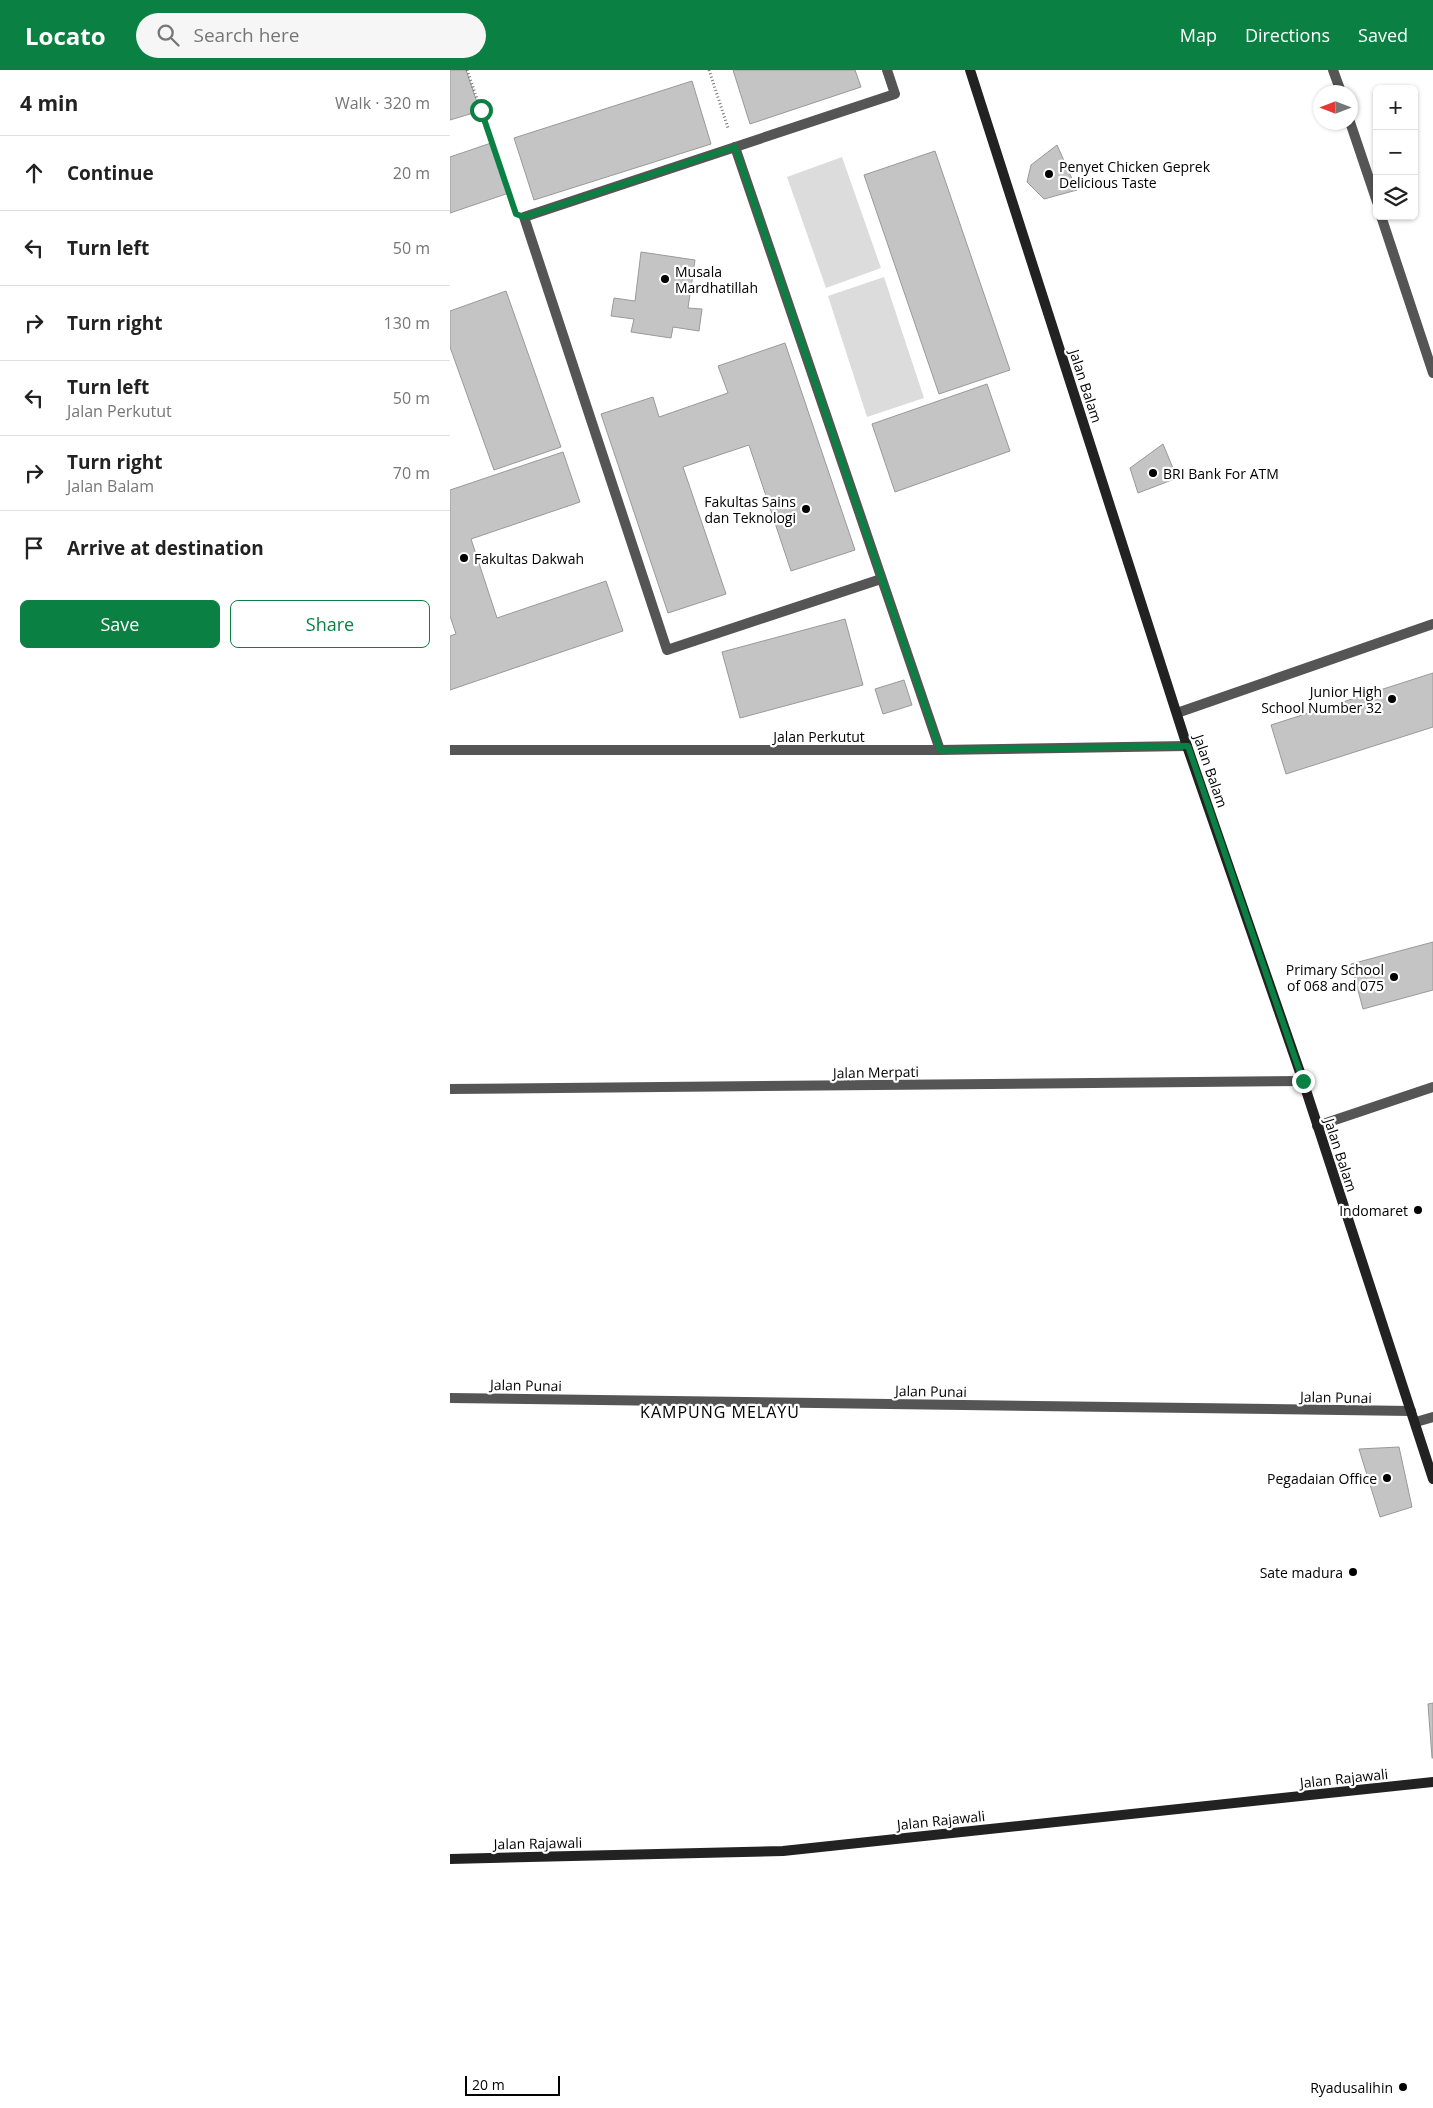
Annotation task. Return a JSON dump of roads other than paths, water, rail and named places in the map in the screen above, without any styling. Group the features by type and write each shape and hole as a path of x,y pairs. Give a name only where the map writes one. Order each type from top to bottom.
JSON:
{"main road":[{"name":"Jalan Balam","path":"970,70 1177,713 1303,1081 1416,1422 1433,1479"},
{"name":"Jalan Rajawali","path":"450,1859 783,1851 1433,1782"}],"street":[{"path":"881,579 667,650 524,217 895,94 887,70"},
{"path":"1333,70 1338,85"},
{"path":"1353,130 1373,190"},
{"path":"735,147 940,750"},
{"path":"1382,220 1433,373"},
{"path":"1177,713 1433,624"},
{"name":"Jalan Perkutut","path":"450,750 940,750 1188,746"},
{"name":"Jalan Merpati","path":"450,1089 1303,1081"},
{"path":"1317,1126 1433,1087"},
{"name":"Jalan Punai","path":"450,1398 1411,1411"},
{"path":"1416,1422 1433,1417"}],"place":[{"name":"Penyet Chicken Geprek Delicious Taste","path":"1049,174"},
{"name":"Musala Mardhatillah","path":"665,279"},
{"name":"BRI Bank For ATM","path":"1153,473"},
{"name":"Fakultas Sains dan Teknologi","path":"806,509"},
{"name":"Fakultas Dakwah","path":"464,558"},
{"name":"Junior High School Number 32","path":"1392,699"},
{"name":"Primary School of 068 and 075","path":"1394,977"},
{"name":"Indomaret","path":"1418,1210"},
{"name":"Pegadaian Office","path":"1387,1478"},
{"name":"Sate madura","path":"1353,1572"},
{"name":"Ryadusalihin","path":"1403,2087"}],"district":[{"name":"KAMPUNG MELAYU","path":"720,1412"}]}
